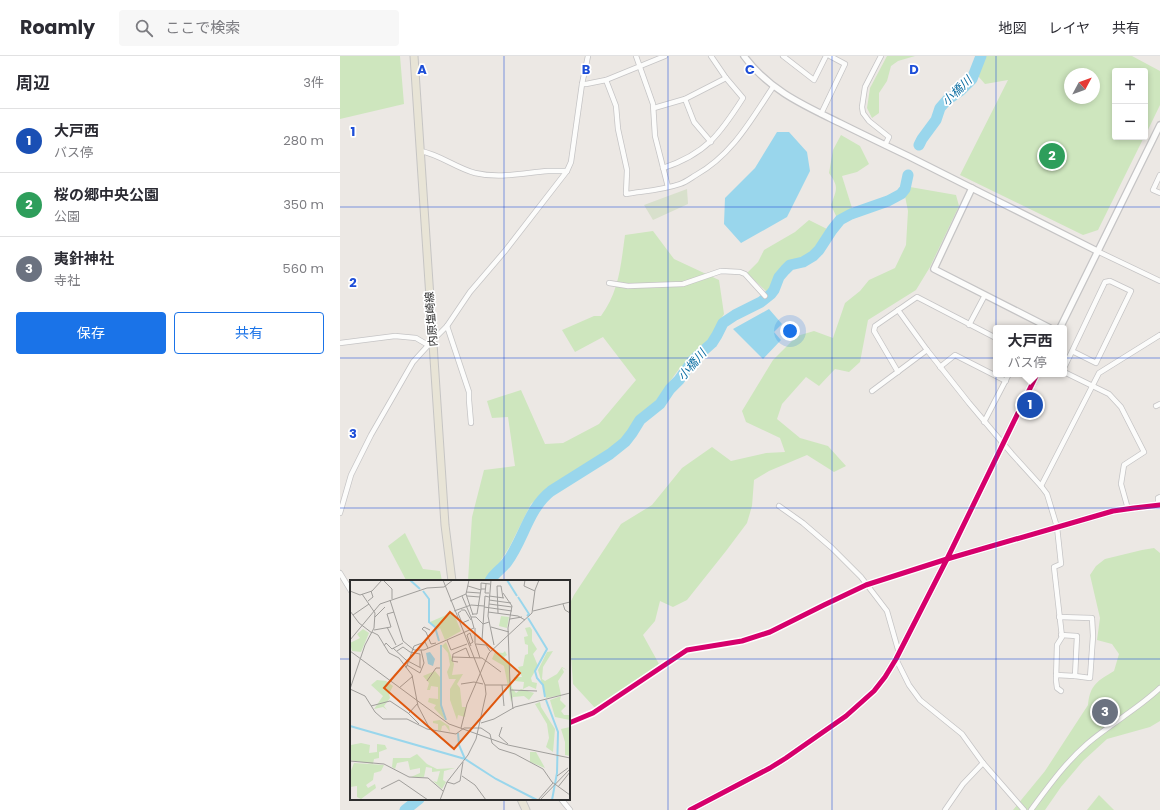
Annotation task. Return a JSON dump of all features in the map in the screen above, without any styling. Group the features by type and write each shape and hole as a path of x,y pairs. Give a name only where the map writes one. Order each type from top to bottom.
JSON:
{"main road":[{"name":"内原塩崎線","path":"414,56 430,343 445,525 452,580"},
{"path":"521,800 526,810"}],"street":[{"path":"340,513 351,475 371,436 413,362 447,326 470,292 505,251 567,171 571,162 582,84 588,56"},
{"path":"636,56 654,108 655,136 668,187"},
{"path":"582,84 606,80 665,56"},
{"path":"663,168 675,164 698,152 711,142 726,125 743,98 726,78 711,56"},
{"path":"744,56 761,76 773,87 788,97 1160,281"},
{"path":"783,56 814,80 826,56"},
{"path":"821,114 845,64 830,56"},
{"path":"882,56 865,87 862,107 863,113 869,121 889,136 885,145"},
{"path":"654,108 685,99 726,78"},
{"path":"606,80 616,106 618,129 627,170 626,194 660,190 682,183 707,169 721,158 739,138 773,87"},
{"path":"685,99 694,122 711,142"},
{"path":"1061,325 1160,125"},
{"path":"420,151 430,153 474,172 497,176 549,171 567,171"},
{"path":"1160,175 1153,190 1160,193"},
{"path":"972,188 934,269 1044,325"},
{"path":"609,283 628,286 683,284 721,271 740,272 745,274 765,296"},
{"path":"1067,362 1072,351 1105,282 1110,280 1131,291 1096,363 1072,351"},
{"path":"969,325 985,295"},
{"path":"898,372 874,331 875,326 917,297 993,337"},
{"path":"898,310 940,367 984,422 1047,494 1057,527 1061,564 1054,567 1062,637 1057,645 1056,680 1057,688 1061,692"},
{"path":"447,326 469,392 468,400 471,423"},
{"path":"1041,486 1099,373 1160,335"},
{"path":"340,343 394,336 416,338 430,343"},
{"path":"872,391 927,350"},
{"path":"940,367 955,355 993,374"},
{"path":"1067,374 1109,394 1120,407 1144,452 1124,465 1121,484 1128,509"},
{"path":"998,377 1006,381"},
{"path":"984,422 1008,377"},
{"path":"690,810 786,758 846,716 874,691 896,659 1004,444 1036,377"},
{"path":"570,723 593,713 687,650 742,641 770,632 866,585 947,559 1057,527 1128,509 1159,505 1158,498 1160,497"},
{"path":"779,506 803,523 854,569 887,611 899,652"},
{"path":"340,573 350,589"},
{"path":"1056,675 1090,678 1092,618 1059,617"},
{"path":"1061,635 1077,636 1075,676"},
{"path":"896,659 909,685 920,700 962,734 983,763 1024,810"},
{"path":"1031,810 1054,779 1086,744 1139,706 1160,688"},
{"path":"945,810 963,784 983,763"},
{"path":"562,800 570,810"}],"green space":[{"path":"340,56 400,56 404,104 340,119"},
{"path":"887,56 915,56 898,61 891,66 887,81 879,93 879,113 872,118 867,108 870,88"},
{"path":"985,56 1132,56 1160,71 1160,105 1148,130 1148,68 1112,68 1112,140 1143,140 1098,230 1083,235 960,175 1008,80 985,84 978,76"},
{"path":"841,135 860,146 869,164 857,172 842,176 852,208 837,218 831,205 836,192 836,185 829,173 833,150"},
{"path":"910,187 956,195 959,206 930,267 916,290 868,320 860,362 849,372 835,369 819,386 806,377 782,404 777,419 800,438 828,446 846,466 834,472 807,455 769,471 754,480 752,506 747,523 726,551 687,600 673,607 660,601 655,621 643,635 659,664 596,709 573,684 570,656 570,603 574,595 621,524 652,505 682,468 712,447 731,461 766,453 785,452 780,438 746,422 742,411 773,360 797,336 814,331 833,338 845,303 860,291 869,280 895,268 906,245 908,211 905,196"},
{"path":"687,189 688,204 653,220 644,205"},
{"path":"809,220 827,229 818,246 805,258 784,266 767,292 747,273 758,262 764,250 795,232"},
{"path":"653,231 674,259 719,280 724,314 707,342 679,369 655,402 619,444 553,485 531,504 510,546 489,580 468,580 472,517 484,470 515,466 508,417 492,418 487,401 521,390 545,444 563,443 599,424 636,380 603,337 575,352 562,330 594,316 601,316 607,307 612,297 618,277 625,235"},
{"path":"405,533 423,569 440,571 442,580 406,580 388,546"},
{"path":"1154,548 1160,553 1160,721 1150,727 1107,739 1083,761 1061,787 1045,810 1013,810 1045,771 1088,705 1093,688 1099,681 1114,671 1119,654 1112,644 1097,640 1100,618 1090,575 1096,566 1105,559"},
{"path":"1099,795 1114,810 1087,810"}],"water":[{"path":"777,132 789,132 807,152 810,171 787,217 741,243 724,224 725,198 755,168"},
{"path":"769,309 782,324 774,332 781,340 763,359 733,329"}],"waterway":[{"name":"小橋川","path":"919,145 936,120 940,108 947,100 960,91 972,79 981,56"},
{"name":"小橋川","path":"491,580 513,553 531,515 543,498 551,491 610,454 625,442 640,420 660,404 693,360 712,343 723,323 761,302 771,294 779,277 785,270 790,265 803,262 813,256 819,250 840,220 851,214 888,201 901,194 905,189 908,175"},
{"name":"小橋川","path":"405,810 418,800"}],"cycle path":[{"path":"690,810 786,758 846,716 874,691 896,659 947,559 1036,377"},
{"path":"570,723 593,713 687,650 742,641 770,632 866,585 947,559 1113,511 1160,505"}],"place":[{"name":"桜の郷中央公園","path":"1052,156"},
{"name":"大戸西","path":"1030,405"},
{"name":"夷針神社","path":"1105,712"}]}
